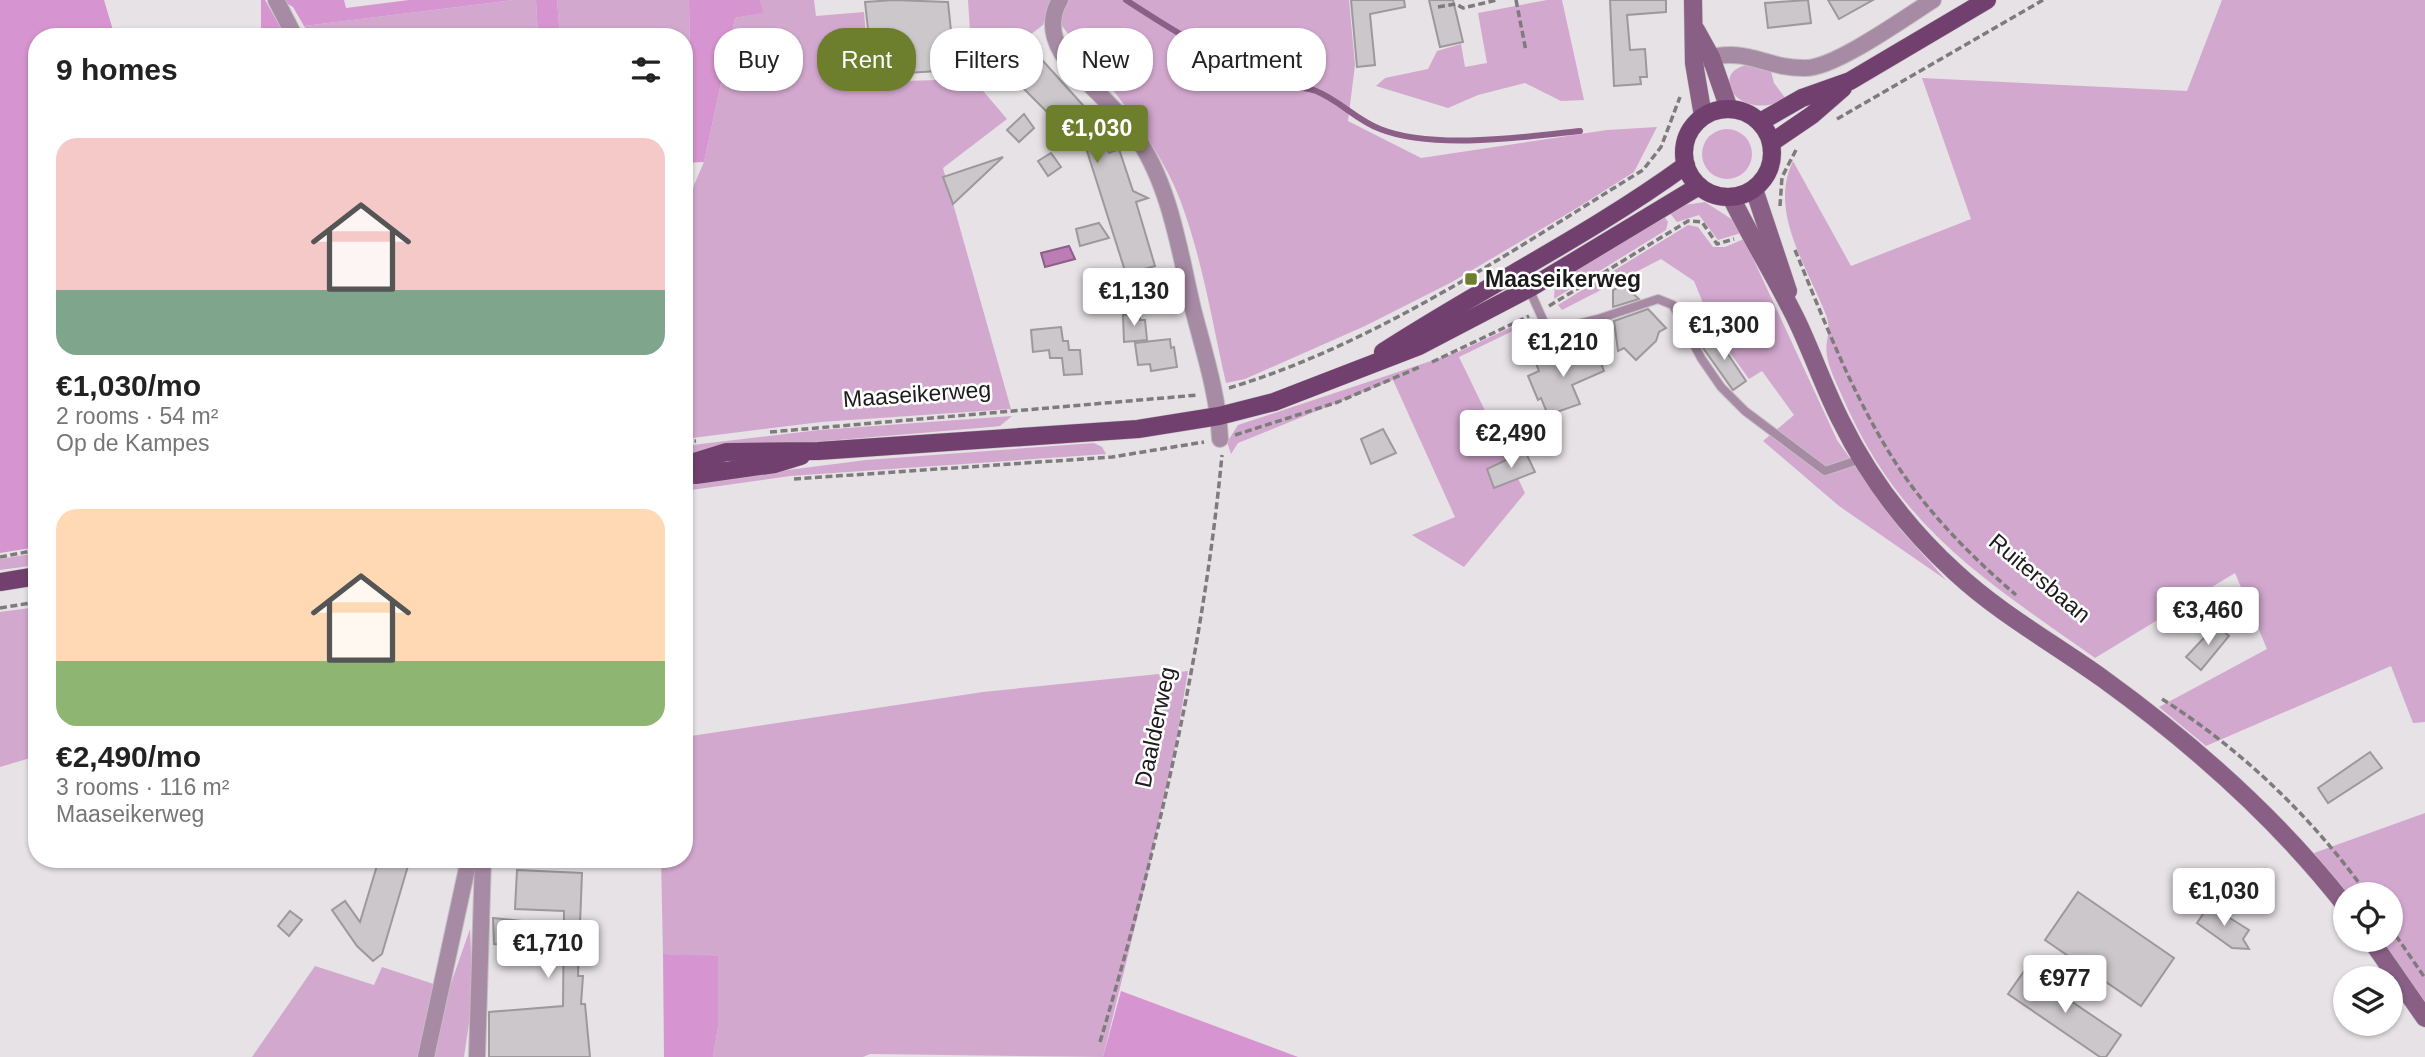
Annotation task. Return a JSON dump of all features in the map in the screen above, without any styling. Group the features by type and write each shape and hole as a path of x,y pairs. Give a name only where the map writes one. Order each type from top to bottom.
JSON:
{"main road":[{"path":"1760,122 1802,98 1850,81 1987,0"},
{"path":"1772,143 1812,115 1850,81"},
{"path":"1729,109 1744,111 1760,122 1772,143 1771,165 1755,189 1731,197 1714,195 1699,186 1685,164 1687,138 1703,116 1729,109"},
{"path":"1360,367 1642,196 1685,164"},
{"path":"693,462 726,452 818,451 1138,429 1219,416 1274,402 1419,346 1530,288 1699,186"},
{"path":"693,475 775,464 818,451"},
{"path":"0,582 28,577"}],"street":[{"path":"276,0 290,28"},
{"path":"1060,0 1053,11 1052,33 1059,49 1074,69 1115,109 1135,134 1163,185 1215,392 1220,439"},
{"path":"1693,0 1702,60 1703,116"},
{"path":"1702,60 1742,54 1797,68 1819,66 1933,0"},
{"path":"1702,60 1729,109"},
{"name":"Ruitersbaan","path":"1755,189 1774,242 1795,318"},
{"name":"Ruitersbaan","path":"1731,197 1795,318 1832,403 1861,459 1913,528 1956,573 1998,607 2148,711 2202,755 2250,799 2333,892"},
{"path":"429,1055 430,1030 467,868"},
{"path":"477,1057 483,868"},
{"path":"2379,952 2425,1018"}],"lane":[{"path":"1521,271 1548,331 1598,319 1658,299 1673,305 1701,358 1721,387 1745,411 1825,471 1861,459"}],"path":[{"path":"1438,7 1456,2 1463,8 1497,0"},
{"path":"1516,0 1526,51"},
{"path":"1836,120 2043,0"},
{"name":"Maaseikerweg","path":"768,432 1146,402 1215,392 1306,361 1353,340 1446,289 1643,170 1661,147 1680,96"},
{"path":"1781,211 1782,177 1801,143"},
{"path":"1675,228 1696,219 1702,222 1717,244 1743,235"},
{"name":"Ruitersbaan","path":"1793,243 1839,356 1901,471 1981,566 2022,600"},
{"path":"786,480 1112,457 1220,439"},
{"name":"Daalderweg","path":"1100,1042 1129,941 1190,671 1215,526 1220,439"},
{"path":"693,441 697,441"},
{"path":"0,557 28,552"},
{"path":"0,608 28,603"},
{"path":"2154,694 2234,750 2293,807 2358,882"},
{"path":"2403,946 2425,978"}],"shaded area":[{"path":"0,0 104,0 112,28 28,28 28,548 0,553"},
{"path":"261,0 265,0 281,28 261,28"},
{"path":"281,0 344,0 346,8 409,0 515,0 304,26 293,7"},
{"path":"515,0 536,0 538,28 305,28 304,26"},
{"path":"536,0 557,0 559,28 538,28"},
{"path":"557,0 689,0 689,28 559,28"},
{"path":"689,0 760,0 763,13 735,18 733,28 714,28 714,91 719,91 704,162 693,163 693,28 689,28"},
{"path":"760,0 814,0 816,16 864,12 865,28 817,28 817,91 916,91 916,81 930,80 930,91 983,91 1007,119 943,168 1011,409 821,422 693,438 693,190 704,162 719,91 803,91 803,28 733,28 735,18 762,13"},
{"path":"968,0 1051,0 1043,25 1039,28 970,28"},
{"path":"1069,0 1349,0 1355,65 1348,121 1421,158 1607,130 1657,127 1634,172 1577,208 1452,282 1365,326 1245,379 1226,383 1203,275 1188,221 1157,153 1113,91 1153,91 1153,28 1064,28 1061,15"},
{"path":"1547,0 1562,0 1584,100 1561,101 1525,83 1478,95 1448,108 1376,86 1385,78 1428,69 1437,51 1461,44 1465,67 1487,63 1478,13"},
{"path":"2222,0 2425,0 2425,722 2413,723 2391,666 2206,746 2159,707 2267,649 2235,573 2095,658 1980,575 1917,516 1890,482 1865,442 1829,366 1826,349 1829,329 1827,318 1792,237 1785,199 1793,161 1851,266 1971,219 1922,78 2187,91"},
{"path":"1751,64 1771,71 1774,83 1786,99 1769,105 1754,105 1733,93 1729,84 1731,76 1738,68"},
{"path":"1727,129 1745,136 1752,154 1745,172 1727,179 1709,172 1702,154 1709,136"},
{"path":"1705,202 1736,222 1741,233 1718,240 1699,215 1677,222 1668,211 1677,206"},
{"path":"1663,214 1668,222 1666,230 1554,299 1555,283"},
{"path":"1688,225 1698,227 1713,247 1725,247 1744,239 1837,440 1900,529 1946,580 1839,506 1763,441 1794,415 1762,371 1749,379 1715,332 1694,281 1661,259 1562,310 1558,305"},
{"path":"1069,246 1075,259 1045,267 1041,253"},
{"path":"1145,297 1152,303 1149,310 1130,313 1126,309 1131,298"},
{"path":"1520,323 1521,327 1459,357 1525,493 1464,567 1412,535 1455,517 1393,380 1238,443 1231,454 1227,442 1238,425 1458,352"},
{"path":"1012,416 1000,426 693,452 693,445 819,430"},
{"path":"1094,443 1102,447 1106,454 790,476 693,490 693,482 866,460"},
{"path":"28,554 28,566 0,570 0,559"},
{"path":"28,608 28,759 0,767 0,612"},
{"path":"1188,671 1176,743 1143,894 1103,1057 870,1054 863,1057 713,1057 718,1027 718,957 663,954 661,868 693,868 693,736 983,692"},
{"path":"2425,813 2425,1008 2403,972 2403,966 2399,966 2390,952 2403,952 2403,882 2338,882 2314,853"},
{"path":"470,929 473,996 464,1057 252,1057 315,966 374,985 382,967 449,989"},
{"path":"663,954 718,956 718,1027 713,1057 664,1057"},
{"path":"1121,991 1298,1057 1103,1057"}],"building":[{"path":"1351,0 1404,0 1405,7 1370,14 1375,65 1357,67"},
{"path":"1429,0 1453,0 1463,42 1440,47"},
{"path":"1610,0 1666,0 1666,12 1627,15 1630,50 1645,49 1647,77 1640,77 1641,84 1614,86"},
{"path":"1808,0 1811,23 1768,28 1765,3"},
{"path":"1828,0 1873,0 1839,19"},
{"path":"865,2 948,2 951,28 930,28 930,72 916,72 916,28 868,28"},
{"path":"1043,61 1057,76 1057,91 1070,91 1100,124 1109,153 1119,149 1133,191 1148,198 1136,202 1155,266 1126,274 1081,132 1074,139 1026,91 1043,91"},
{"path":"1024,114 1034,128 1019,142 1007,130"},
{"path":"1051,153 1061,167 1048,176 1038,161"},
{"path":"1003,157 953,204 943,177"},
{"path":"1099,223 1109,238 1080,246 1076,229"},
{"path":"1623,285 1639,299 1613,307 1613,290"},
{"path":"1648,309 1666,328 1659,332 1656,341 1636,360 1624,348 1618,351 1614,321"},
{"path":"1140,314 1140,320 1145,320 1147,340 1124,342 1123,315"},
{"path":"1061,327 1063,341 1068,341 1069,350 1080,350 1082,374 1064,375 1062,358 1050,358 1049,350 1033,352 1031,330"},
{"path":"1715,335 1746,381 1733,390 1701,345"},
{"path":"1170,339 1177,367 1151,371 1150,364 1138,365 1135,343"},
{"path":"1595,348 1604,371 1572,385 1580,404 1548,415 1528,376 1539,371 1535,361 1557,351 1562,362"},
{"path":"1383,429 1396,453 1371,464 1361,439"},
{"path":"1525,451 1535,472 1494,488 1487,469"},
{"path":"2216,625 2229,636 2201,670 2186,657"},
{"path":"2370,752 2382,768 2328,803 2318,788"},
{"path":"376,868 407,868 382,954 373,961 357,946 332,910 345,901 360,922"},
{"path":"517,870 582,873 578,976 583,976 581,1004 585,1004 590,1057 489,1057 489,1012 563,1006 564,911 515,909"},
{"path":"2078,892 2174,958 2141,1006 2045,940"},
{"path":"2209,905 2249,930 2243,939 2249,949 2232,948 2197,923"},
{"path":"290,911 302,920 289,936 278,926"},
{"path":"493,918 521,921 520,946 494,944"},
{"path":"2025,970 2121,1035 2106,1057 2100,1057 2008,994"}],"waterway":[{"path":"1126,0 1220,56 1285,85 1316,91 1380,129 1426,139 1452,140 1580,131"}],"place":[{"name":"Maaseikerweg","path":"1471,279"}]}
